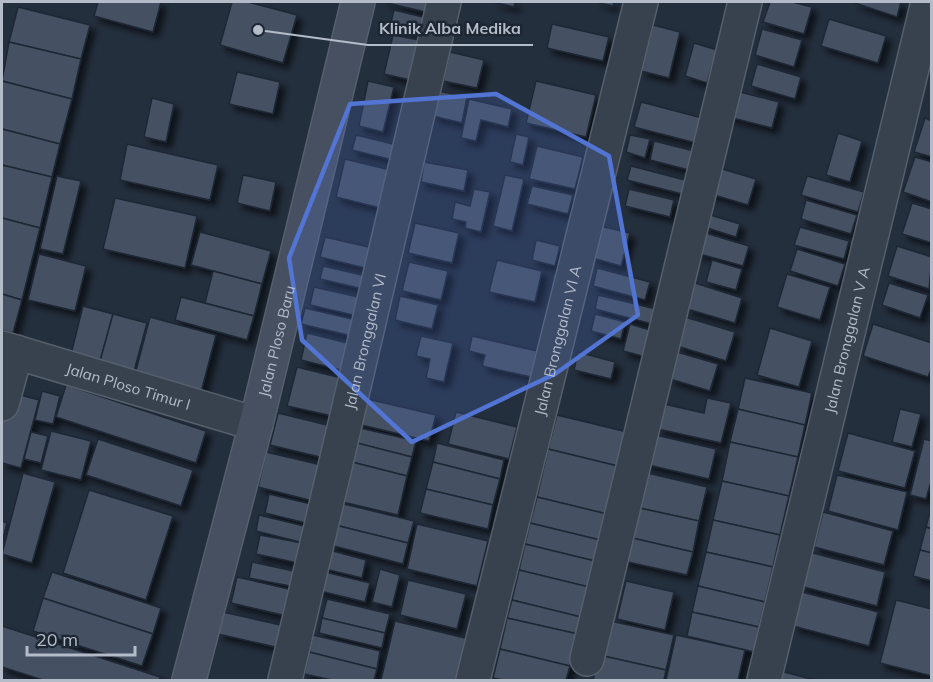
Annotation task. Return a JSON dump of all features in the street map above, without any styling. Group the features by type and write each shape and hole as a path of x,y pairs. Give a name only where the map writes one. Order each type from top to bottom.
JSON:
{"street":[{"name":"Jalan Ploso Baru","path":"189,681 256,424 358,2"},
{"name":"Jalan Bronggalan VI","path":"285,681 444,2"},
{"name":"Jalan Bronggalan VI A","path":"473,681 640,2"},
{"path":"587,659 745,2"},
{"name":"Jalan Bronggalan V A","path":"764,681 928,2"},
{"name":"Jalan Ploso Timur I","path":"8,350 256,424"},
{"path":"2,404 8,350"}],"highlighted area":[{"path":"496,94 609,156 638,315 555,374 412,442 302,340 289,258 350,104"}],"building":[{"path":"98,2 161,2 153,32 94,16"},
{"path":"232,2 248,2 297,15 283,63 220,45"},
{"path":"383,2 433,2 430,13"},
{"path":"493,2 515,2 514,7"},
{"path":"595,2 614,2 613,6"},
{"path":"770,2 792,2 812,7 804,34 763,22"},
{"path":"852,2 901,2 897,17"},
{"path":"18,7 90,25 81,59 9,42"},
{"path":"394,10 431,19 428,35 390,26"},
{"path":"829,19 886,36 878,63 821,46"},
{"path":"552,24 609,37 603,61 547,48"},
{"path":"653,25 680,32 669,78 641,71"},
{"path":"762,29 802,40 794,67 755,55"},
{"path":"393,35 424,41 415,81 384,74"},
{"path":"9,42 81,59 72,99 2,81"},
{"path":"694,43 717,50 707,83 685,76"},
{"path":"450,52 484,60 477,88 443,81"},
{"path":"757,64 801,77 795,99 751,86"},
{"path":"237,72 280,82 273,114 229,104"},
{"path":"2,81 72,99 60,144 2,129"},
{"path":"368,81 394,87 383,132 359,126"},
{"path":"536,81 596,95 586,137 526,123"},
{"path":"732,90 779,102 772,128 725,116"},
{"path":"439,91 467,97 462,123 433,116"},
{"path":"152,98 174,104 166,142 144,137"},
{"path":"469,99 512,109 508,127 481,120 476,141 461,138"},
{"path":"641,102 706,119 700,144 634,127"},
{"path":"925,118 932,121 932,157 914,152"},
{"path":"2,129 60,144 52,177 2,165"},
{"path":"838,133 862,141 850,182 826,175"},
{"path":"516,134 529,137 523,165 510,162"},
{"path":"356,135 397,145 393,160 352,150"},
{"path":"630,135 650,139 645,158 626,152"},
{"path":"654,141 694,151 689,170 650,160"},
{"path":"127,144 218,165 210,200 120,180"},
{"path":"537,146 583,157 575,189 529,179"},
{"path":"915,157 932,162 932,202 903,192"},
{"path":"345,159 394,171 385,209 336,197"},
{"path":"424,162 468,170 464,191 421,182"},
{"path":"2,165 52,177 40,228 2,218"},
{"path":"631,166 685,180 682,194 627,180"},
{"path":"715,167 756,179 748,205 707,193"},
{"path":"243,175 276,182 270,211 237,203"},
{"path":"505,175 524,179 512,231 493,226"},
{"path":"57,176 81,181 63,254 40,249"},
{"path":"807,176 864,192 858,212 801,195"},
{"path":"532,186 573,195 568,214 527,204"},
{"path":"474,189 490,192 481,232 465,228 466,222 452,219 455,202 470,206"},
{"path":"629,189 674,200 670,217 625,206"},
{"path":"115,198 197,216 185,268 103,249"},
{"path":"806,200 857,215 851,234 801,219"},
{"path":"912,203 932,209 932,243 902,234"},
{"path":"707,214 740,224 736,237 704,227"},
{"path":"2,218 40,228 22,300 2,294"},
{"path":"415,223 459,233 452,263 408,253"},
{"path":"600,226 630,233 621,266 592,258"},
{"path":"800,227 849,241 844,259 794,245"},
{"path":"200,232 271,251 262,284 191,265"},
{"path":"702,232 749,246 743,266 696,253"},
{"path":"325,237 373,248 369,269 320,257"},
{"path":"536,240 560,246 555,266 532,260"},
{"path":"897,246 932,257 929,289 888,276"},
{"path":"797,249 845,264 838,286 790,271"},
{"path":"39,254 86,266 75,311 28,300"},
{"path":"497,260 542,271 535,302 489,292"},
{"path":"712,260 742,269 736,290 706,282"},
{"path":"409,262 448,271 441,300 402,291"},
{"path":"323,266 366,276 363,289 320,279"},
{"path":"597,268 650,282 645,300 593,286"},
{"path":"213,271 262,284 254,316 205,303"},
{"path":"787,274 830,287 820,320 777,307"},
{"path":"695,283 742,298 735,323 687,309"},
{"path":"889,283 928,295 920,318 882,305"},
{"path":"314,287 367,299 362,317 310,305"},
{"path":"2,294 22,300 13,333 2,330"},
{"path":"598,295 660,310 656,325 595,309"},
{"path":"400,296 438,305 432,329 395,320"},
{"path":"181,297 254,316 247,340 175,320"},
{"path":"83,306 113,314 99,365 70,358"},
{"path":"305,308 356,320 352,336 301,324"},
{"path":"113,314 147,323 133,375 99,365"},
{"path":"595,314 625,322 621,339 591,331"},
{"path":"150,317 216,335 199,400 133,382"},
{"path":"685,317 735,332 726,361 677,346"},
{"path":"630,324 656,332 650,358 623,351"},
{"path":"873,324 932,343 932,367 928,377 863,356"},
{"path":"770,328 812,341 799,387 757,375"},
{"path":"307,333 347,343 341,370 301,360"},
{"path":"421,336 453,343 444,382 426,378 430,359 416,356"},
{"path":"472,336 537,351 531,377 482,366 485,355 469,351"},
{"path":"578,352 615,362 611,379 574,370"},
{"path":"677,352 718,364 710,391 670,379"},
{"path":"297,367 345,379 337,417 287,406"},
{"path":"745,378 812,393 805,425 738,409"},
{"path":"66,385 206,431 196,463 56,417"},
{"path":"6,391 39,400 21,468 2,463 2,409"},
{"path":"42,391 60,396 53,424 35,420"},
{"path":"363,398 436,415 429,441 357,424"},
{"path":"707,398 731,403 721,443 658,429 664,404 704,413"},
{"path":"738,409 805,425 798,457 730,442"},
{"path":"900,409 921,414 912,447 892,442"},
{"path":"456,412 517,427 509,459 448,444"},
{"path":"278,413 331,426 324,458 270,445"},
{"path":"557,415 627,432 618,466 548,449"},
{"path":"356,427 416,441 412,457 353,442"},
{"path":"51,431 91,441 81,480 41,470"},
{"path":"31,432 48,436 41,463 24,459"},
{"path":"848,433 915,451 905,488 838,471"},
{"path":"651,434 716,449 709,479 644,464"},
{"path":"98,439 193,470 181,506 86,475"},
{"path":"924,439 932,441 932,478 926,499 910,495"},
{"path":"353,442 412,457 407,476 348,461"},
{"path":"730,442 798,457 789,496 722,481"},
{"path":"437,443 504,460 500,479 433,462"},
{"path":"548,449 618,466 607,514 537,497"},
{"path":"266,452 321,465 313,501 258,487"},
{"path":"348,461 407,476 398,515 338,501"},
{"path":"433,462 500,479 493,505 426,489"},
{"path":"643,472 707,487 699,521 635,507"},
{"path":"23,473 55,482 32,563 2,554"},
{"path":"837,475 907,492 898,530 828,511"},
{"path":"722,481 789,496 780,535 713,520"},
{"path":"426,489 493,505 488,529 420,513"},
{"path":"89,490 173,516 146,600 63,573"},
{"path":"269,494 315,505 310,524 265,513"},
{"path":"537,497 607,514 600,540 530,523"},
{"path":"340,503 414,521 408,543 335,525"},
{"path":"932,504 932,529 926,527"},
{"path":"635,507 699,521 693,552 628,537"},
{"path":"823,512 893,531 884,565 814,547"},
{"path":"259,515 308,527 304,543 256,531"},
{"path":"713,520 780,535 773,567 706,552"},
{"path":"2,521 7,523 2,542"},
{"path":"530,523 600,540 595,561 525,544"},
{"path":"417,524 488,541 477,586 407,569"},
{"path":"335,525 408,543 403,564 330,545"},
{"path":"926,527 932,529 932,553 920,550"},
{"path":"260,535 302,543 298,563 256,554"},
{"path":"628,537 693,552 687,575 623,561"},
{"path":"525,544 595,561 589,587 519,570"},
{"path":"322,548 366,560 362,578 317,567"},
{"path":"920,550 932,553 932,581 913,576"},
{"path":"706,552 773,567 765,602 698,586"},
{"path":"809,552 885,572 877,606 800,586"},
{"path":"252,562 298,572 295,587 249,578"},
{"path":"380,569 400,575 392,607 372,602"},
{"path":"519,570 589,587 581,617 512,600"},
{"path":"321,571 370,583 365,602 316,590"},
{"path":"52,572 161,608 153,634 43,598"},
{"path":"237,577 297,591 291,617 231,603"},
{"path":"408,580 466,594 457,629 400,615"},
{"path":"626,581 674,592 665,630 617,619"},
{"path":"698,586 765,602 759,627 692,612"},
{"path":"802,592 878,612 869,646 793,626"},
{"path":"43,598 153,634 142,666 33,631"},
{"path":"327,599 390,614 385,633 322,618"},
{"path":"512,600 581,617 578,634 507,618"},
{"path":"896,600 932,609 932,676 880,663"},
{"path":"223,612 285,626 280,648 218,634"},
{"path":"692,612 759,627 754,652 687,636"},
{"path":"322,618 385,633 382,648 319,633"},
{"path":"507,618 578,634 570,666 500,649"},
{"path":"606,620 674,635 666,670 599,655"},
{"path":"395,621 469,639 459,680 381,680"},
{"path":"2,626 160,677 159,680 43,680 2,667"},
{"path":"313,635 380,651 377,669 309,652"},
{"path":"676,635 745,650 738,680 666,680"},
{"path":"500,649 570,666 566,680 493,678"},
{"path":"309,652 377,669 374,680 332,680 304,674"},
{"path":"599,655 666,670 664,680 593,680"},
{"path":"780,671 815,680 778,680"}],"place":[{"name":"Klinik Alba Medika","path":"258,30"}]}
